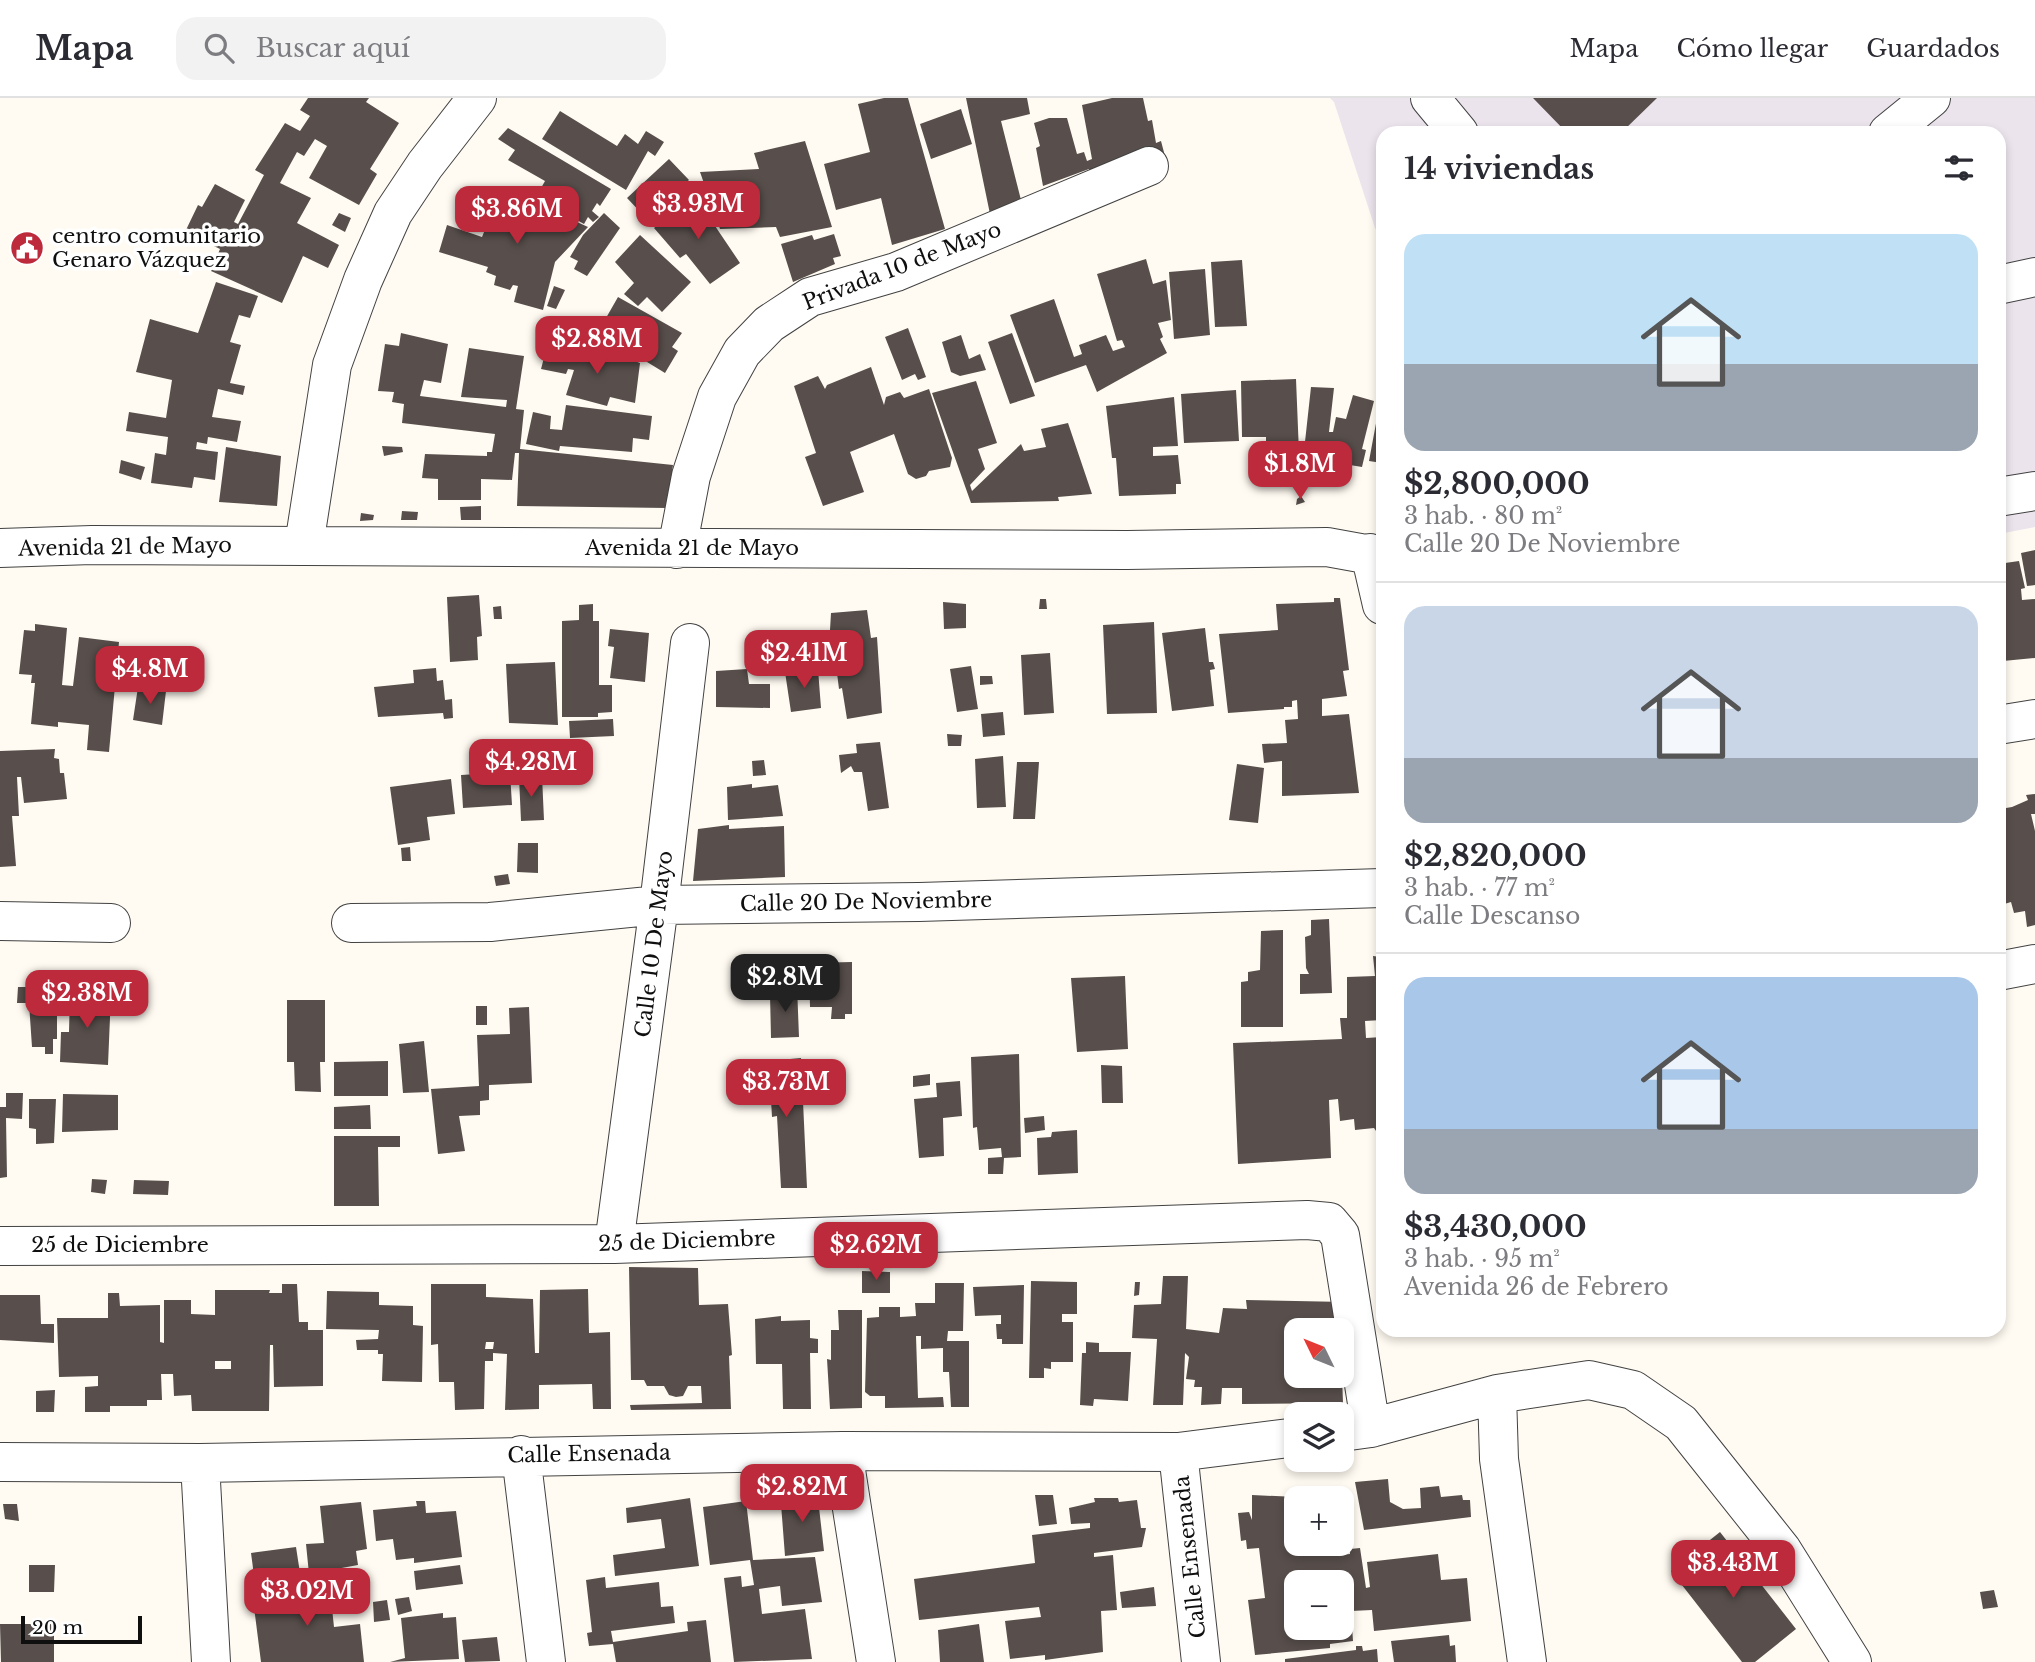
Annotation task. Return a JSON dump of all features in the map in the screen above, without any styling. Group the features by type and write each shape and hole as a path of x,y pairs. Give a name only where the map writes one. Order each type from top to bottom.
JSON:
{"street":[{"path":"304,545 332,365 363,281 393,213 425,164 477,98"},
{"path":"1430,98 1454,126"},
{"path":"1897,126 1931,98"},
{"name":"Privada 10 de Mayo","path":"677,549 691,476 717,397 742,352 769,324 810,297 896,272 1149,166"},
{"path":"2006,283 2035,277"},
{"path":"2006,496 2035,491"},
{"name":"Avenida 21 de Mayo","path":"0,548 304,545 677,549 1327,547 1376,555"},
{"name":"Calle 10 De Mayo","path":"614,1244 659,905 690,642"},
{"path":"2006,724 2035,719"},
{"name":"Calle 20 De Noviembre","path":"351,923 491,922 659,905 919,902 1376,888"},
{"path":"0,921 111,923"},
{"path":"2006,969 2035,964"},
{"name":"25 de Diciembre","path":"0,1246 614,1244 1307,1220 1329,1222 1340,1236 1356,1430"},
{"path":"1356,1430 1497,1394 1589,1380 1633,1390 1681,1423 1782,1550 1852,1662"},
{"path":"1497,1394 1499,1459 1527,1662"},
{"name":"Calle Ensenada","path":"0,1462 200,1463 843,1451 1178,1452 1284,1439"},
{"path":"843,1451 876,1662"},
{"name":"Calle Ensenada","path":"1178,1452 1201,1662"},
{"path":"521,1455 546,1662"},
{"path":"200,1463 211,1662"}],"shaded area":[{"path":"1330,98 2035,98 2035,527 2006,533 2006,126 1376,126 1376,230 1334,102"}],"building":[{"path":"308,98 369,98 366,102 399,123 370,169 377,174 359,205 309,178 327,146 315,139 304,156 297,152 280,183 311,198 297,223 339,245 328,268 303,256 282,303 211,271 220,249 185,232 198,205 202,207 215,184 245,200 234,222 238,224 264,175 255,170 285,123 300,131 310,116 300,110"},
{"path":"884,98 908,98 945,229 892,245 881,198 836,210 824,164 870,152 858,104"},
{"path":"966,98 1027,98 1030,114 1001,121 1022,204 990,214"},
{"path":"1112,98 1143,98 1148,121 1152,120 1156,143 1161,141 1166,160 1091,180 1089,169 1043,186 1036,148 1040,146 1034,123 1049,118 1067,118 1077,154 1084,152 1087,161 1092,159 1082,105"},
{"path":"1533,98 1657,98 1628,126 1560,126"},
{"path":"961,109 972,144 931,159 920,124"},
{"path":"560,111 617,146 625,134 638,144 646,131 664,142 655,156 648,151 626,190 542,139"},
{"path":"508,128 611,189 600,206 597,203 592,211 599,217 593,222 588,217 584,224 536,197 545,181 508,160 515,150 498,139"},
{"path":"805,141 832,227 780,237 776,227 720,229 700,172 759,169 754,153"},
{"path":"669,159 689,180 646,218 627,198"},
{"path":"502,188 588,227 555,262 543,310 514,302 518,286 513,285 510,290 494,285 496,276 486,272 488,267 439,252 447,225 482,237"},
{"path":"690,199 707,219 709,217 740,263 710,284 686,254 680,258 654,228"},
{"path":"339,213 351,218 345,232 332,225"},
{"path":"604,213 620,228 587,276 574,269 578,261 570,257 583,235"},
{"path":"834,234 841,256 833,258 835,264 793,282 781,244 812,235 814,240"},
{"path":"640,235 691,282 662,312 647,297 638,306 624,294 634,283 615,262"},
{"path":"1146,259 1153,284 1166,280 1171,320 1158,323 1163,337 1160,339 1167,353 1097,392 1086,365 1035,383 1010,315 1054,299 1074,357 1082,354 1079,345 1106,335 1113,351 1125,347 1122,340 1117,341 1097,274"},
{"path":"1242,260 1247,326 1215,327 1211,262"},
{"path":"1205,269 1210,335 1174,339 1169,272"},
{"path":"216,282 258,296 250,318 239,315 230,342 241,345 230,383 245,386 243,395 218,389 212,417 241,421 237,442 208,437 207,444 197,442 196,449 218,452 215,480 194,477 192,488 151,483 155,453 166,455 168,437 126,431 129,412 166,418 172,380 136,372 150,319 198,333"},
{"path":"554,286 565,290 556,309 547,306"},
{"path":"618,297 682,333 672,347 678,351 665,373 598,332"},
{"path":"554,316 565,320 560,334 548,330"},
{"path":"908,328 926,377 918,380 915,374 902,380 885,337"},
{"path":"401,333 448,344 441,383 424,380 420,396 506,407 507,400 461,397 469,348 524,356 516,409 524,410 520,449 673,465 667,508 517,506 519,453 515,453 512,480 481,479 481,500 438,500 438,479 422,478 425,454 487,456 487,452 492,452 495,434 402,423 404,404 392,402 394,392 378,391 385,344 399,346"},
{"path":"1012,333 1035,396 1010,404 988,342"},
{"path":"961,335 969,359 980,354 986,370 960,376 951,372 942,342"},
{"path":"575,346 606,355 607,351 640,363 635,403 610,397 607,406 566,395 574,370 568,369 566,374 541,369 545,354 571,360"},
{"path":"871,367 884,405 886,397 900,392 904,398 929,389 952,458 950,467 929,471 926,476 916,479 908,474 894,434 850,452 864,492 823,506 805,457 816,453 794,386 818,376 825,389 827,385"},
{"path":"1296,379 1299,453 1266,454 1266,437 1242,437 1241,381"},
{"path":"976,381 997,443 978,449 985,469 970,485 972,491 1021,444 1024,451 1046,447 1041,429 1068,423 1092,494 1058,497 1059,501 971,503 932,393"},
{"path":"1311,387 1334,388 1329,432 1333,432 1336,417 1346,419 1353,395 1374,401 1362,449 1366,450 1362,467 1344,464 1346,450 1334,449 1333,461 1303,460"},
{"path":"1236,390 1239,441 1184,443 1181,394"},
{"path":"1174,397 1178,446 1153,447 1153,456 1178,455 1181,484 1176,484 1176,494 1119,496 1116,458 1112,458 1106,406"},
{"path":"566,405 652,416 649,440 633,438 632,452 560,446 559,451 526,444 533,412 551,416 550,429 562,430"},
{"path":"1376,423 1376,462 1369,461"},
{"path":"382,446 402,447 403,452 384,456"},
{"path":"226,447 281,456 277,506 219,502"},
{"path":"121,460 145,467 141,480 119,473"},
{"path":"1301,496 1305,502 1296,505 1297,499"},
{"path":"481,506 481,520 461,520 460,507"},
{"path":"402,511 418,512 417,520 401,520"},
{"path":"361,513 374,515 373,520 360,521"},
{"path":"2035,550 2035,585 2027,586 2021,553"},
{"path":"2019,561 2025,588 2021,589 2022,600 2035,599 2035,658 2006,661 2006,563"},
{"path":"479,595 482,636 477,637 478,660 450,662 447,597"},
{"path":"1334,598 1340,598 1349,670 1343,671 1347,696 1322,699 1322,716 1349,714 1359,793 1282,796 1282,761 1264,763 1262,744 1287,743 1285,720 1298,719 1297,700 1292,701 1292,707 1284,709 1228,713 1219,634 1278,630 1276,604 1334,602"},
{"path":"1040,599 1046,599 1047,609 1039,609"},
{"path":"943,602 966,604 966,628 944,629"},
{"path":"593,604 593,621 599,621 599,685 612,685 612,712 598,713 598,717 562,717 562,621 579,620 579,605"},
{"path":"501,606 502,619 494,619 493,607"},
{"path":"867,610 871,638 877,637 882,713 847,719 842,688 839,689 837,673 841,673 835,637 816,642 814,632 830,630 831,613"},
{"path":"1154,622 1157,713 1107,714 1103,625"},
{"path":"35,624 67,628 62,685 73,686 79,637 119,642 109,752 87,750 89,725 58,722 58,727 31,724 35,683 31,683 32,675 19,674 24,630 35,631"},
{"path":"1205,628 1209,662 1213,662 1215,669 1210,670 1214,706 1172,711 1162,633"},
{"path":"610,629 649,633 645,682 610,678 614,647 608,646"},
{"path":"1050,653 1054,713 1024,715 1021,655"},
{"path":"555,662 558,725 509,723 506,664"},
{"path":"971,666 978,709 957,712 950,669"},
{"path":"436,668 437,681 443,680 445,700 452,699 453,718 444,719 443,713 378,717 374,687 414,683 413,670"},
{"path":"747,669 749,684 770,684 770,708 716,707 716,671"},
{"path":"818,669 821,708 791,712 785,672"},
{"path":"980,676 992,676 993,684 980,685"},
{"path":"138,687 166,691 162,725 133,720"},
{"path":"1003,712 1005,735 983,737 981,714"},
{"path":"613,719 614,736 570,738 569,721"},
{"path":"947,734 962,735 961,746 948,746"},
{"path":"880,742 889,808 868,811 862,772 854,772 851,766 841,773 839,755 857,753 856,744"},
{"path":"555,746 557,769 564,769 565,780 550,781 549,770 517,772 516,749"},
{"path":"55,749 54,758 59,759 60,773 64,773 67,799 24,803 21,777 17,777 19,816 12,816 16,866 0,867 0,751"},
{"path":"1003,756 1006,807 977,808 975,759"},
{"path":"764,760 766,775 753,776 752,761"},
{"path":"1017,762 1039,762 1035,819 1013,819"},
{"path":"1237,764 1264,768 1258,823 1229,820"},
{"path":"510,772 512,805 463,808 461,775"},
{"path":"542,776 544,820 521,821 519,777"},
{"path":"451,779 455,814 427,817 430,840 398,845 390,787"},
{"path":"752,784 752,788 778,785 783,816 728,820 727,787"},
{"path":"2035,794 2035,814 2031,814 2035,831 2035,925 2027,927 2025,911 2014,913 2011,902 2006,904 2006,808 2028,800 2026,795"},
{"path":"729,825 729,829 784,826 785,877 693,881 698,829"},
{"path":"518,843 538,843 538,873 517,872"},
{"path":"410,847 411,861 402,861 401,848"},
{"path":"508,874 510,884 496,886 494,876"},
{"path":"1329,919 1332,993 1300,994 1300,974 1309,974 1306,968 1305,937 1311,935 1311,920"},
{"path":"1283,930 1283,1027 1241,1027 1241,982 1248,981 1248,972 1260,970 1261,931"},
{"path":"1373,956 1376,956 1376,1020 1365,1021 1366,1038 1376,1037 1376,1131 1374,1128 1355,1130 1354,1119 1340,1121 1338,1099 1329,1100 1331,1158 1238,1164 1233,1043 1342,1039 1340,1018 1347,1018 1347,977 1375,976"},
{"path":"852,962 852,1014 845,1014 845,1019 831,1019 832,1007 810,1007 809,963"},
{"path":"1125,976 1128,1049 1077,1052 1071,978"},
{"path":"29,981 57,981 57,1039 53,1039 53,1054 45,1054 45,1047 32,1047 29,1003 17,1003 18,987 30,987"},
{"path":"788,986 797,986 799,1037 771,1038 770,994 788,994"},
{"path":"70,993 111,994 108,1065 60,1062 61,1032 69,1032"},
{"path":"287,1000 325,1000 325,1062 320,1062 321,1092 295,1091 294,1062 287,1062"},
{"path":"476,1006 487,1006 487,1025 476,1025"},
{"path":"529,1007 532,1083 489,1085 489,1100 480,1101 480,1115 459,1116 465,1151 438,1154 431,1089 479,1086 477,1035 510,1034 509,1008"},
{"path":"424,1041 429,1092 403,1093 399,1044"},
{"path":"1019,1054 1021,1157 1004,1158 1003,1174 988,1174 988,1158 1002,1157 1001,1148 979,1150 977,1127 973,1128 971,1057"},
{"path":"801,1058 807,1188 781,1188 777,1116 772,1117 771,1100 751,1102 750,1072 791,1070 790,1059"},
{"path":"388,1061 388,1096 334,1096 334,1062"},
{"path":"1101,1065 1122,1066 1123,1103 1102,1103"},
{"path":"930,1074 930,1085 913,1087 913,1076"},
{"path":"960,1081 962,1116 943,1118 944,1156 919,1158 914,1099 937,1097 936,1083"},
{"path":"6,1093 23,1093 22,1119 6,1118 7,1177 0,1178 0,1107 6,1107"},
{"path":"63,1094 118,1095 118,1130 62,1132"},
{"path":"29,1099 56,1099 54,1143 36,1144 36,1129 29,1128"},
{"path":"370,1105 371,1129 334,1129 334,1107"},
{"path":"1044,1116 1045,1130 1025,1133 1024,1118"},
{"path":"1077,1130 1078,1173 1038,1175 1037,1138 1051,1137 1052,1132"},
{"path":"334,1136 400,1136 400,1147 378,1147 379,1206 334,1206"},
{"path":"92,1179 107,1180 105,1194 91,1192"},
{"path":"134,1180 169,1181 168,1195 133,1194"},
{"path":"629,1267 698,1268 699,1305 728,1304 732,1355 729,1356 731,1409 631,1410 630,1405 702,1403 701,1386 688,1386 683,1396 676,1397 669,1395 664,1386 647,1386 644,1380 631,1380"},
{"path":"862,1271 890,1272 890,1293 862,1293"},
{"path":"1163,1276 1188,1276 1186,1329 1219,1333 1223,1308 1247,1309 1246,1300 1346,1302 1344,1318 1284,1318 1284,1388 1342,1388 1343,1402 1242,1404 1242,1388 1222,1388 1221,1404 1201,1405 1202,1387 1194,1387 1195,1380 1186,1379 1189,1357 1185,1353 1183,1405 1153,1405 1157,1339 1132,1338 1134,1305 1161,1304"},
{"path":"1031,1281 1077,1282 1077,1314 1062,1314 1062,1322 1073,1322 1073,1362 1051,1362 1051,1369 1044,1368 1044,1378 1029,1378"},
{"path":"1135,1282 1140,1282 1139,1295 1134,1296"},
{"path":"935,1283 964,1283 963,1331 948,1331 947,1341 969,1341 969,1407 951,1407 949,1372 943,1372 943,1348 921,1349 921,1336 916,1336 918,1398 943,1397 944,1407 885,1408 885,1396 870,1396 865,1392 867,1318 879,1317 879,1307 900,1307 900,1317 916,1316 915,1303 935,1303"},
{"path":"282,1284 297,1284 299,1322 308,1322 308,1330 323,1330 323,1386 274,1387 273,1345 270,1345 269,1411 192,1411 191,1395 174,1396 173,1374 161,1374 162,1400 147,1400 147,1406 110,1406 110,1412 85,1412 85,1387 98,1386 98,1376 59,1377 57,1318 108,1318 108,1293 119,1293 120,1306 160,1305 160,1342 164,1343 164,1300 191,1300 191,1314 215,1315 215,1290 270,1290 269,1293 282,1293","holes":["215,1361 231,1361 231,1369 215,1369"]},
{"path":"431,1284 486,1284 486,1297 533,1299 535,1353 539,1353 540,1290 588,1289 589,1333 610,1332 611,1409 593,1409 592,1384 539,1385 539,1409 505,1410 507,1354 493,1353 493,1361 485,1361 484,1409 455,1410 454,1382 439,1382 438,1344 431,1345","holes":["486,1342 494,1342 493,1349 485,1349"]},
{"path":"1024,1285 1023,1344 1002,1344 1002,1339 997,1339 996,1324 1001,1324 1001,1315 975,1316 973,1287"},
{"path":"327,1291 379,1292 379,1305 413,1306 413,1325 423,1326 422,1382 382,1381 383,1354 378,1354 378,1350 357,1350 356,1340 378,1339 379,1330 326,1329"},
{"path":"0,1295 40,1295 41,1324 54,1324 54,1343 0,1340"},
{"path":"838,1310 862,1310 862,1408 830,1409 827,1359 831,1360 831,1330 839,1330"},
{"path":"781,1316 781,1321 810,1320 810,1338 818,1339 818,1353 810,1353 811,1409 783,1409 782,1364 756,1364 755,1319"},
{"path":"1086,1342 1099,1343 1099,1352 1131,1352 1128,1401 1094,1399 1093,1406 1080,1405 1082,1353 1086,1353"},
{"path":"55,1390 54,1412 36,1412 36,1391"},
{"path":"1388,1479 1390,1502 1403,1509 1421,1508 1420,1488 1439,1486 1441,1497 1462,1495 1463,1500 1470,1500 1471,1517 1364,1530 1355,1482"},
{"path":"801,1490 817,1490 824,1551 785,1556 780,1491 788,1491 788,1500 800,1499"},
{"path":"1035,1495 1053,1495 1057,1524 1039,1526"},
{"path":"1252,1495 1284,1496 1284,1556 1354,1556 1354,1549 1360,1548 1366,1588 1370,1587 1367,1562 1438,1554 1441,1580 1467,1578 1471,1621 1374,1631 1372,1610 1354,1611 1354,1570 1284,1570 1284,1640 1353,1641 1330,1644 1330,1648 1255,1655 1248,1600 1265,1598 1259,1548 1247,1549 1246,1540 1241,1541 1238,1513 1249,1512 1252,1520"},
{"path":"690,1498 699,1566 615,1576 613,1555 665,1548 661,1519 627,1523 626,1508"},
{"path":"1094,1498 1118,1498 1119,1502 1137,1500 1141,1528 1146,1528 1142,1547 1094,1553 1094,1557 1113,1555 1117,1610 1101,1611 1103,1652 1045,1660 1045,1655 1010,1659 1005,1621 1041,1617 1039,1607 919,1620 914,1579 1035,1563 1032,1535 1090,1528 1090,1523 1071,1524 1069,1508 1095,1502"},
{"path":"416,1501 425,1501 426,1513 456,1511 462,1557 414,1563 414,1558 396,1560 393,1539 376,1541 373,1510 417,1506"},
{"path":"746,1501 753,1560 815,1557 822,1602 782,1606 780,1586 759,1589 762,1614 805,1609 812,1659 734,1662 724,1578 741,1576 742,1587 754,1585 750,1560 710,1565 703,1507"},
{"path":"361,1502 367,1549 356,1551 358,1565 309,1574 306,1544 324,1543 320,1506"},
{"path":"3,1504 17,1504 19,1521 5,1519"},
{"path":"1720,1532 1796,1629 1755,1662 1742,1662 1671,1571"},
{"path":"296,1547 300,1573 286,1574 287,1579 255,1583 251,1553"},
{"path":"29,1565 55,1565 54,1592 29,1592"},
{"path":"460,1565 463,1584 416,1590 414,1571"},
{"path":"605,1577 606,1588 659,1582 661,1607 673,1606 675,1623 611,1631 613,1642 688,1631 687,1622 706,1620 711,1662 616,1662 613,1644 589,1646 587,1633 592,1632 586,1580"},
{"path":"334,1580 336,1598 331,1599 334,1627 360,1624 364,1662 261,1662 254,1607 289,1603 287,1585"},
{"path":"1154,1587 1156,1606 1122,1608 1120,1592"},
{"path":"1994,1590 1998,1607 1983,1609 1980,1592"},
{"path":"409,1597 412,1611 398,1615 395,1599"},
{"path":"387,1600 390,1620 374,1622 373,1602"},
{"path":"443,1613 443,1618 456,1617 459,1659 390,1662 405,1658 401,1618"},
{"path":"0,1624 54,1624 54,1662 1,1662"},
{"path":"979,1624 984,1662 940,1662 938,1630"},
{"path":"1449,1635 1450,1646 1455,1645 1456,1662 1394,1662 1391,1641"},
{"path":"497,1637 500,1661 465,1662 462,1640"},
{"path":"1356,1646 1362,1646 1363,1651 1377,1649 1378,1662 1285,1662 1285,1659 1356,1650"}],"place":[{"name":"centro comunitario Genaro Vázquez","path":"27,248"}]}
